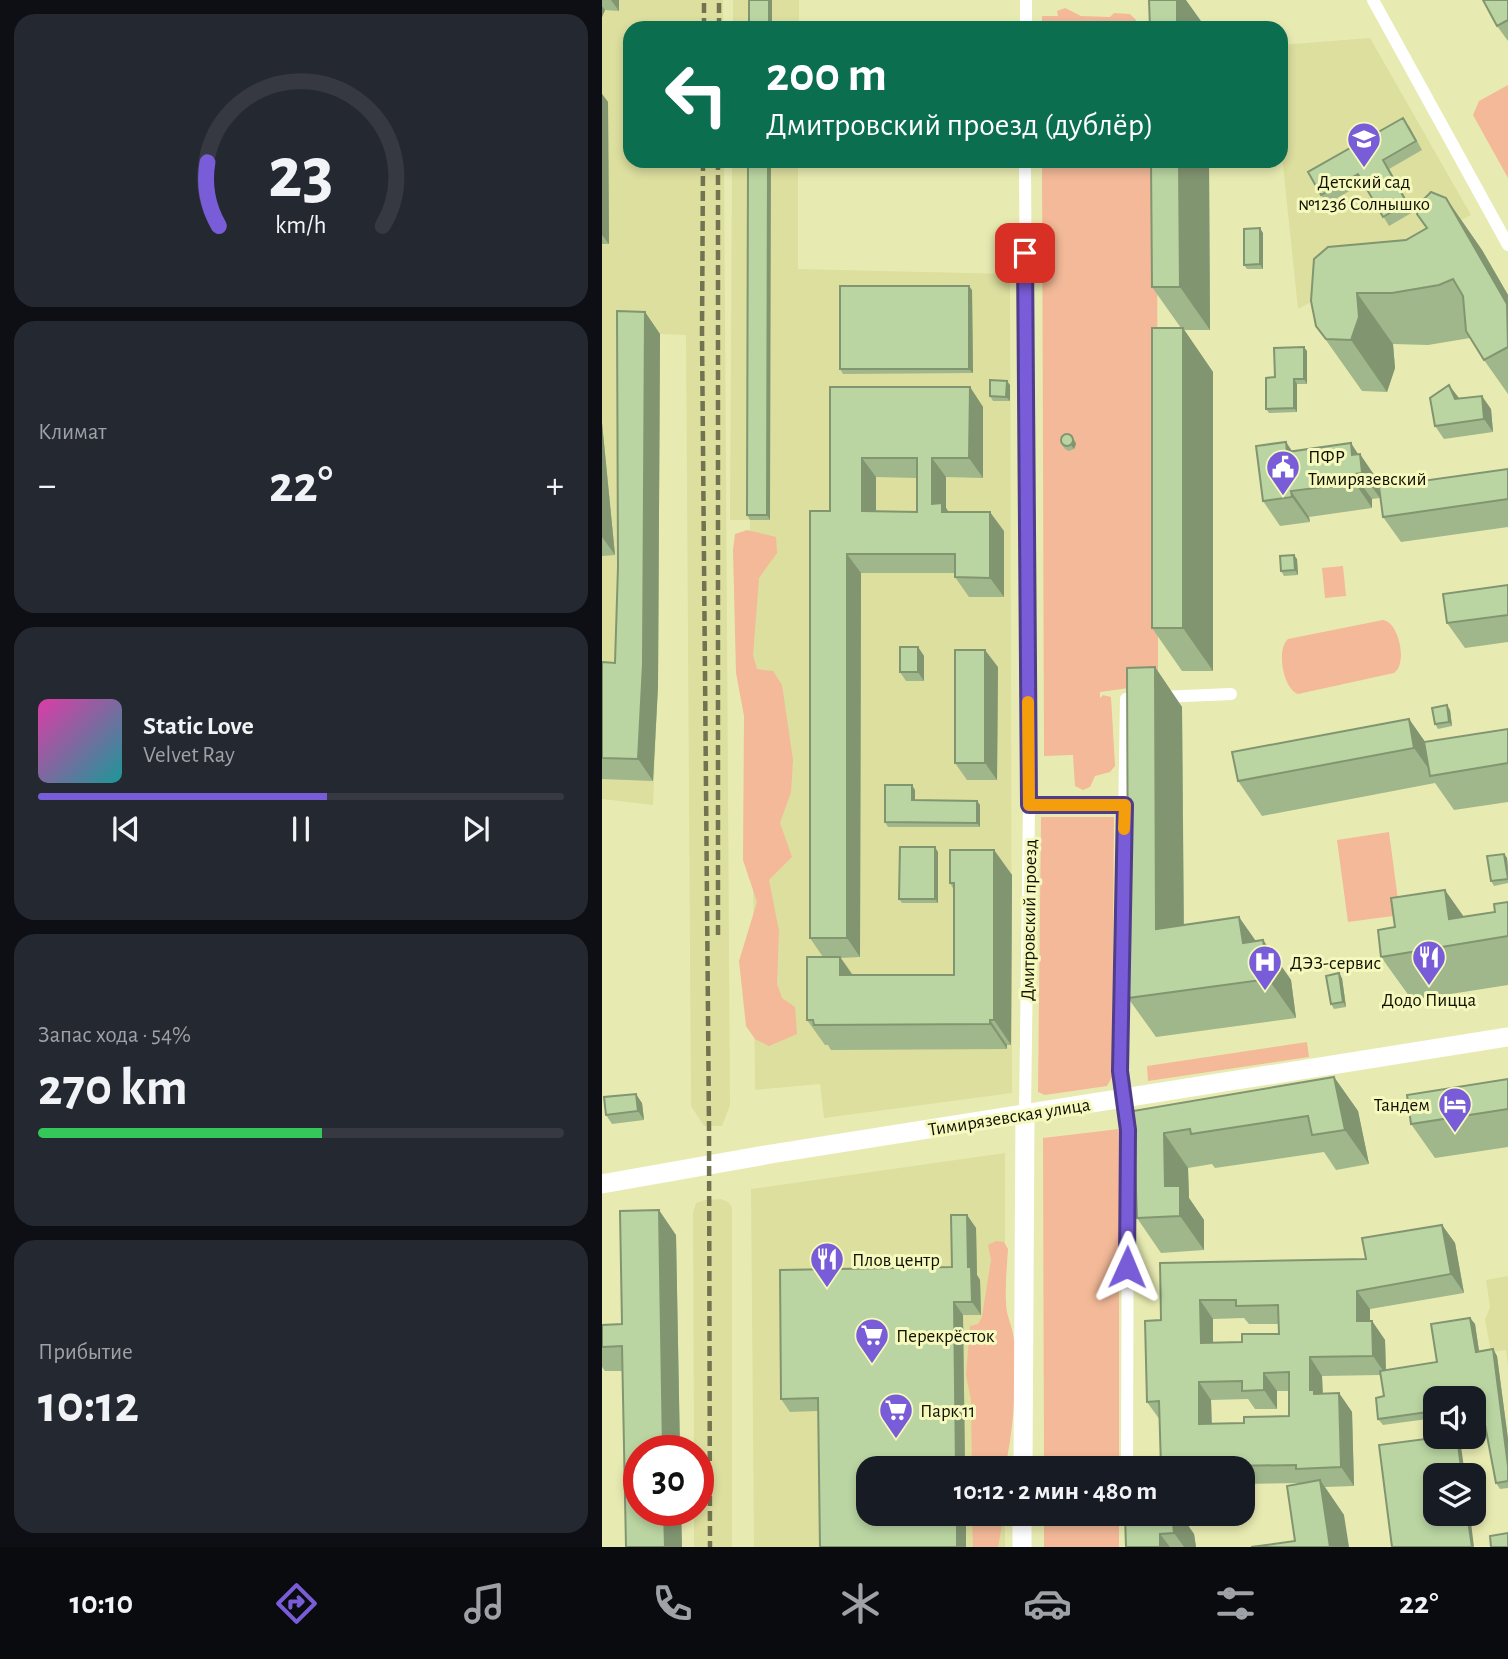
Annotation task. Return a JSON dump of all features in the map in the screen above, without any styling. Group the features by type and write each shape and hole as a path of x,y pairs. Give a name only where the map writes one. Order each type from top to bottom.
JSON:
{"main road":[{"name":"Тимирязевская улица","path":"602,1184 1025,1113 1508,1037"},
{"name":"Дмитровский проезд","path":"1023,1456 1025,1113"},
{"path":"1022,1526 1022,1547"}],"street":[{"path":"1026,0 1026,21"},
{"path":"1373,0 1508,245"},
{"name":"Дмитровский проезд","path":"1025,168 1029,805 1025,1113"},
{"path":"1127,1456 1128,1130 1120,1071 1126,699 1231,694"},
{"path":"1029,805 1125,805"}],"shaded area":[{"path":"602,0 723,0 723,21 623,21 623,168 724,168 730,1105 722,1126 704,1126 691,1106 686,335 660,334 658,686 653,805 602,799"},
{"path":"733,0 799,0 799,21 733,21"},
{"path":"1065,8 1081,16 1110,17 1114,13 1130,14 1136,21 1042,21 1042,16 1058,16 1057,11"},
{"name":"Детский сад №1236 Солнышко","path":"1370,38 1471,215 1298,309 1283,168 1288,168 1288,44"},
{"path":"1508,85 1508,178 1473,115 1479,101"},
{"path":"732,168 798,168 798,269 1010,274 1012,1093 824,1118 820,1084 755,1090 750,520 730,520"},
{"path":"1042,168 1157,168 1158,684 1100,692 1100,698 1103,695 1111,697 1115,766 1110,772 1095,776 1090,787 1083,790 1075,786 1073,755 1044,756"},
{"path":"747,530 776,537 777,553 759,578 753,655 757,669 773,671 782,685 793,760 791,792 780,823 792,857 769,880 779,931 777,984 782,998 795,1007 797,1034 769,1046 755,1039 746,1026 739,961 757,902 743,860 744,716 736,673 733,550 735,534"},
{"path":"1343,566 1346,596 1325,598 1322,568"},
{"path":"1383,620 1389,622 1400,644 1400,661 1394,673 1298,694 1288,685 1282,651 1288,639"},
{"path":"1041,817 1114,817 1112,1077 1107,1086 1045,1095 1038,1092"},
{"path":"1389,832 1400,915 1348,922 1337,840"},
{"path":"1307,1042 1309,1057 1148,1081 1147,1066"},
{"path":"1119,1129 1119,1456 1044,1456 1043,1138"},
{"path":"1005,1153 1005,1456 856,1456 856,1526 1005,1526 1005,1547 754,1547 751,1189"},
{"path":"721,1199 732,1207 732,1547 694,1547 694,1526 714,1526 714,1435 694,1435 693,1213 696,1203"},
{"path":"996,1241 1004,1242 1008,1249 1006,1307 1015,1348 1015,1382 1008,1456 972,1456 971,1400 966,1375 970,1326 978,1324 982,1317 991,1260 988,1245"},
{"path":"1508,1276 1508,1368 1506,1350 1491,1352 1485,1320 1490,1307 1486,1280"},
{"path":"972,1526 1002,1526 998,1547 973,1547"},
{"path":"1044,1526 1119,1526 1119,1547 1044,1547"}],"building":[{"path":"749,0 769,0 769,21 749,21"},
{"path":"1149,0 1177,0 1177,21 1150,21"},
{"path":"1483,0 1508,0 1508,20 1497,26"},
{"path":"1403,118 1416,141 1383,160 1407,203 1383,217 1358,174 1321,195 1308,172"},
{"path":"748,168 768,168 767,515 747,515"},
{"path":"1151,168 1179,168 1180,287 1152,287"},
{"path":"1431,192 1446,198 1507,304 1508,347 1484,360 1466,331 1463,296 1453,279 1439,285 1392,293 1357,293 1359,317 1351,340 1326,339 1316,326 1311,301 1314,259 1328,247 1406,240 1427,228 1417,214 1422,201"},
{"path":"1260,228 1260,264 1244,265 1244,229"},
{"path":"840,286 969,286 969,369 840,369"},
{"path":"617,311 645,312 643,664 638,759 602,758 602,662 615,663 618,567"},
{"path":"1152,328 1183,328 1183,628 1152,628"},
{"path":"1304,347 1304,379 1294,379 1294,408 1266,409 1266,378 1275,377 1274,348"},
{"path":"990,380 1007,381 1006,397 990,396"},
{"path":"1449,385 1455,399 1482,396 1484,419 1435,426 1430,398"},
{"path":"830,387 970,387 969,458 932,458 932,504 942,503 942,512 990,512 990,578 955,577 955,554 847,554 847,938 810,938 810,511 830,511","holes":["862,458 917,458 917,512 862,511"]},
{"path":"1062,435 1072,435 1072,445 1062,445"},
{"path":"1286,442 1287,452 1351,443 1352,455 1360,454 1362,473 1354,474 1355,483 1291,491 1292,497 1263,501 1256,446"},
{"path":"1508,469 1508,499 1383,517 1379,487"},
{"path":"1294,555 1295,570 1281,571 1280,556"},
{"path":"1508,585 1508,615 1447,623 1443,594"},
{"path":"900,647 918,647 918,672 900,672"},
{"path":"955,650 985,650 985,763 955,763"},
{"path":"1155,667 1156,929 1239,917 1243,943 1263,940 1269,979 1128,998 1124,914 1128,914 1127,668"},
{"path":"1447,705 1449,722 1435,724 1432,708"},
{"path":"1409,719 1414,748 1238,781 1232,752"},
{"path":"1508,729 1508,763 1430,776 1424,742"},
{"path":"885,785 912,785 912,800 977,801 977,823 885,822"},
{"path":"900,847 935,847 935,899 899,899"},
{"path":"950,850 994,850 994,1020 990,1020 990,1024 814,1025 813,1020 807,1020 807,957 840,957 840,975 954,975 954,883 950,883"},
{"path":"1504,854 1508,879 1491,881 1487,856"},
{"path":"1445,890 1449,919 1495,912 1494,904 1508,902 1508,936 1381,957 1378,930 1395,927 1391,898"},
{"path":"1339,973 1343,1002 1331,1004 1326,976"},
{"path":"1334,1077 1345,1130 1312,1135 1308,1116 1191,1134 1190,1129 1164,1133 1165,1186 1180,1186 1180,1216 1137,1218 1133,1111"},
{"path":"1508,1079 1508,1109 1411,1124 1407,1095"},
{"path":"636,1094 638,1111 606,1115 604,1097"},
{"path":"659,1210 663,1435 624,1435 622,1346 602,1347 602,1325 622,1324 620,1211"},
{"name":"Парк 11","path":"951,1215 967,1215 972,1302 954,1302 956,1456 856,1456 856,1526 957,1526 957,1547 820,1547 818,1398 781,1399 780,1270 952,1267"},
{"path":"1442,1225 1451,1274 1357,1291 1357,1321 1372,1321 1373,1356 1310,1357 1310,1390 1314,1390 1314,1394 1339,1393 1341,1467 1296,1469 1296,1465 1255,1466 1255,1456 1161,1456 1159,1401 1147,1402 1145,1321 1161,1320 1160,1263 1366,1259 1362,1238","holes":["1200,1300 1236,1300 1236,1306 1278,1305 1279,1334 1242,1334 1242,1342 1201,1343","1289,1372 1289,1416 1244,1417 1244,1423 1199,1424 1199,1382 1242,1381 1242,1391 1264,1390 1264,1373"]},
{"path":"1470,1318 1476,1352 1493,1349 1508,1481 1496,1483 1486,1430 1486,1386 1423,1386 1423,1413 1378,1419 1376,1398 1384,1396 1380,1371 1437,1362 1431,1324"},
{"path":"1423,1439 1423,1449 1459,1449 1460,1463 1423,1463 1423,1526 1469,1526 1472,1547 1392,1547 1379,1445"},
{"path":"1320,1480 1330,1547 1251,1547 1295,1541 1287,1486"},
{"path":"626,1526 664,1526 665,1547 626,1547"},
{"path":"1125,1526 1173,1526 1174,1533 1160,1534 1160,1547 1126,1547"},
{"path":"1508,1533 1508,1547 1491,1547 1490,1536"}],"railway":[{"path":"704,0 704,21"},
{"path":"719,0 719,21"},
{"path":"703,168 710,1547"},
{"path":"718,168 718,935"}],"slow traffic":[{"path":"1028,702 1029,805 1125,805 1124,829"}],"place":[{"name":"Детский сад №1236 Солнышко","path":"1364,169"},
{"name":"ПФР Тимирязевский","path":"1283,497"},
{"name":"Додо Пицца","path":"1429,987"},
{"name":"ДЭЗ-сервис","path":"1265,992"},
{"name":"Тандем","path":"1455,1134"},
{"name":"Плов центр","path":"827,1289"},
{"name":"Перекрёсток","path":"872,1365"},
{"name":"Парк 11","path":"896,1440"}],"route":[{"path":"1025,253 1029,805 1125,805 1120,1071 1128,1130 1127,1267"}]}
